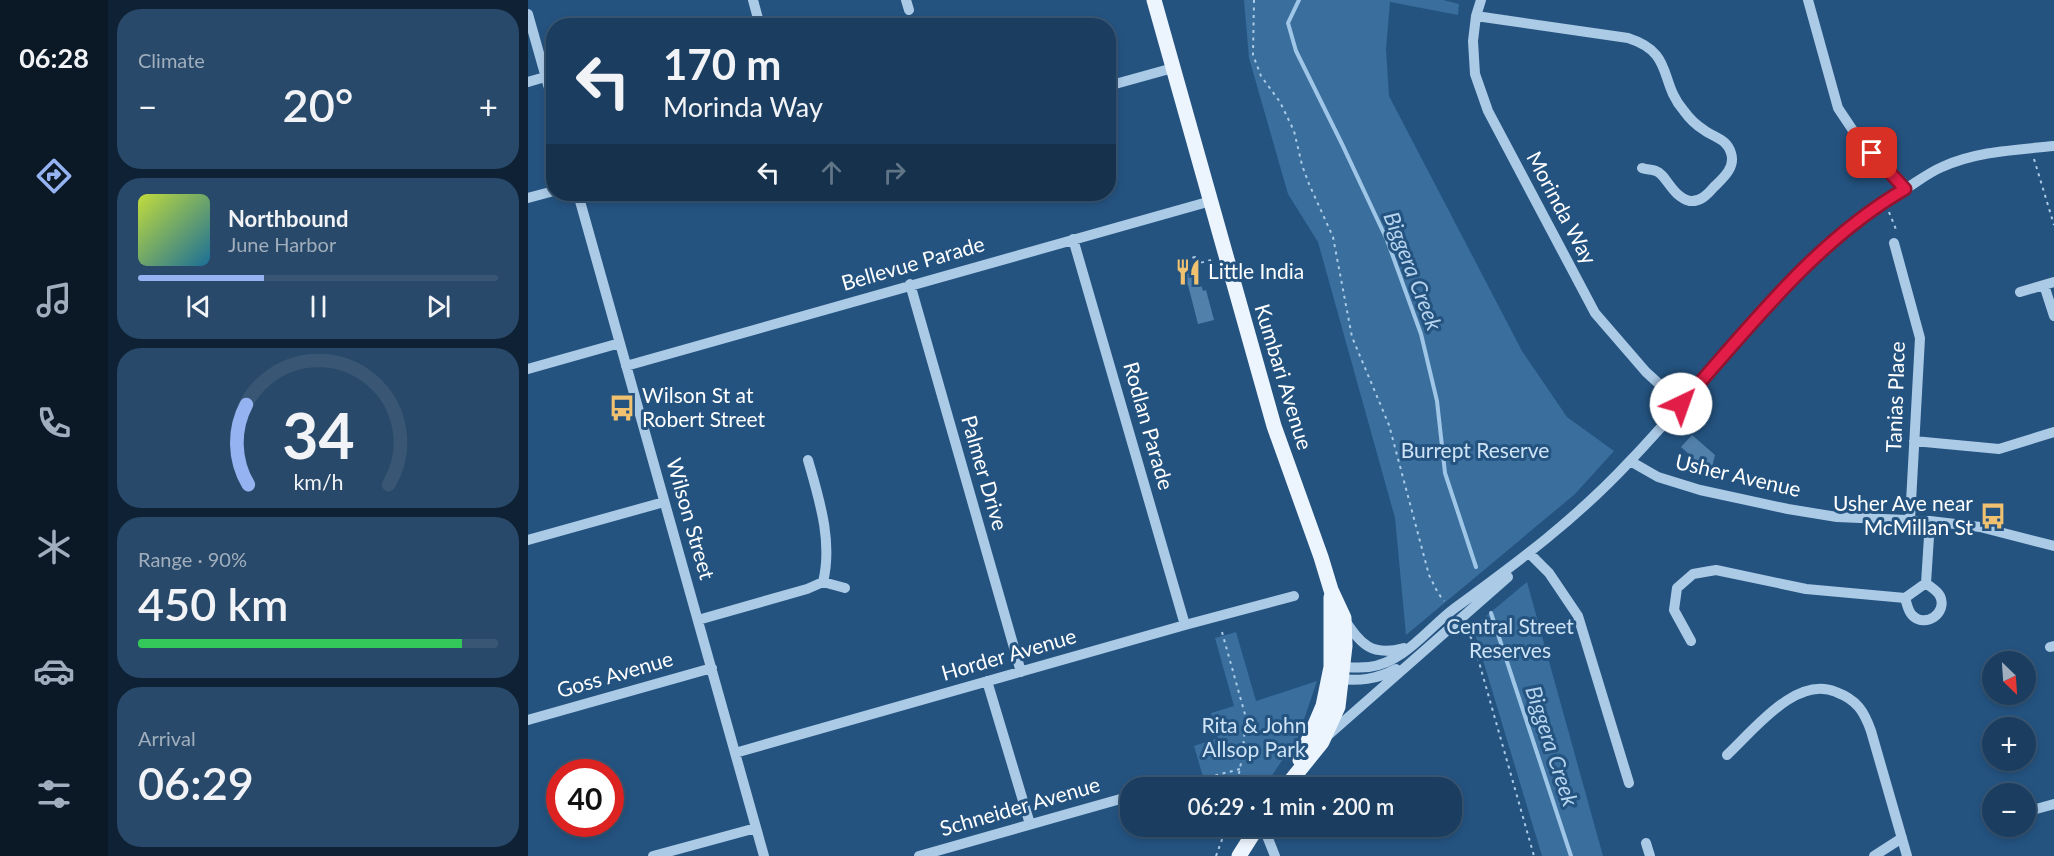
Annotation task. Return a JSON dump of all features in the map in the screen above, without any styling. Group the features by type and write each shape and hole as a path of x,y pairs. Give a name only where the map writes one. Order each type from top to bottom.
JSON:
{"main road":[{"name":"Kumbari Avenue","path":"1154,0 1274,426 1331,590 1344,618 1345,646 1336,673"},
{"name":"Kumbari Avenue","path":"1331,590 1336,673"},
{"path":"1293,777 1322,742 1338,707 1336,673"},
{"path":"1291,777 1336,673"},
{"path":"1239,856 1253,837"}],"street":[{"path":"753,0 758,18"},
{"name":"Morinda Way","path":"1482,0 1476,16 1473,41 1475,74 1488,111 1595,313 1646,372 1681,404"},
{"path":"1808,0 1838,108 1860,141 1905,189"},
{"path":"528,14 546,80"},
{"path":"1476,16 1628,38 1650,48 1661,59 1675,99 1683,111 1704,130 1724,141 1731,154 1731,164 1728,172 1708,193 1695,201 1685,199 1671,189 1658,172 1642,168"},
{"path":"1116,84 1173,68"},
{"path":"528,81 545,77"},
{"path":"1322,742 1421,645 1452,610 1530,554 1576,515 1630,461 1794,279 1830,244 1885,201 1940,168 1969,157 2054,146"},
{"path":"528,198 546,193"},
{"name":"Wilson Street","path":"580,201 764,856"},
{"name":"Bellevue Parade","path":"626,366 910,284 1211,201"},
{"name":"Rodlan Parade","path":"1073,239 1185,625"},
{"name":"Tanias Place","path":"1894,243 1920,338 1910,520"},
{"path":"2020,292 2049,283 2054,316"},
{"name":"Palmer Drive","path":"910,284 1021,672"},
{"path":"528,369 620,343"},
{"path":"1914,441 1999,448 2054,432"},
{"path":"808,460 824,519 826,562 823,582"},
{"name":"Usher Avenue","path":"1630,461 1658,477 1700,490 1788,509 1837,517 1930,521 1980,527 2054,546"},
{"path":"528,540 664,502"},
{"path":"1926,583 1930,521"},
{"path":"1336,673 1386,663 1421,645 1460,621 1502,584 1530,554"},
{"path":"1530,554 1549,573 1578,615 1629,783"},
{"path":"1691,641 1674,610 1677,588 1693,574 1716,570 1806,589 1905,598 1926,583"},
{"path":"698,620 807,590 823,582 844,588"},
{"path":"1905,598 1908,610 1915,618 1924,620 1934,617 1940,610 1941,600 1936,591 1926,583"},
{"name":"Horder Avenue","path":"735,753 1294,596"},
{"path":"1344,618 1358,639 1371,648 1388,652 1421,645"},
{"name":"Goss Avenue","path":"528,720 711,669"},
{"path":"987,681 1030,824"},
{"path":"1727,755 1790,697 1810,688 1828,688 1847,696 1864,712 1907,856"},
{"name":"Schneider Avenue","path":"919,856 1120,799"},
{"path":"2036,809 2054,804"},
{"path":"653,856 756,828"},
{"path":"1266,837 1275,856"},
{"path":"1874,856 1902,838"},
{"path":"1646,843 1650,856"}],"path":[{"path":"1254,0 1253,55 1261,76 1280,102 1294,131 1305,175 1333,237 1352,337 1389,425 1429,575 1438,593 1452,610"},
{"path":"2031,149 2054,225"},
{"path":"1885,201 1897,232 1894,243"},
{"path":"1178,262 1195,257 1196,264 1211,260"},
{"path":"1460,621 1473,641 1534,856"},
{"path":"1222,633 1246,718 1238,777"},
{"path":"1210,777 1240,769"},
{"path":"1216,856 1223,837"}],"green space":[{"name":"Burrept Reserve","path":"1244,0 1443,0 1459,4 1458,15 1390,2 1386,49 1389,96 1522,351 1567,417 1614,451 1575,494 1406,635 1395,518 1318,242 1288,194 1249,58"},
{"name":"Central Street Reserves","path":"1527,582 1603,856 1542,856 1473,627"},
{"name":"Rita & John Allsop Park","path":"1236,632 1256,701 1317,681 1298,737 1271,777 1203,777 1194,746 1218,738 1211,713 1234,706 1215,638"}],"building":[{"path":"1194,263 1203,291 1206,290 1214,320 1198,324 1188,285 1184,286 1178,268"},
{"path":"1692,435 1715,455 1712,467 1700,464 1681,447"}],"waterway":[{"name":"Biggera Creek","path":"1299,0 1288,23 1296,51 1387,240 1421,334 1437,401 1445,473 1476,567"},
{"name":"Biggera Creek","path":"1491,613 1571,856"}],"place":[{"name":"Little India","path":"1188,272"},
{"name":"Wilson St at Robert Street","path":"622,408"},
{"name":"Usher Ave near McMillan St","path":"1993,516"}],"route":[{"path":"1681,404 1794,279 1830,244 1885,201 1905,189 1872,153"}]}
